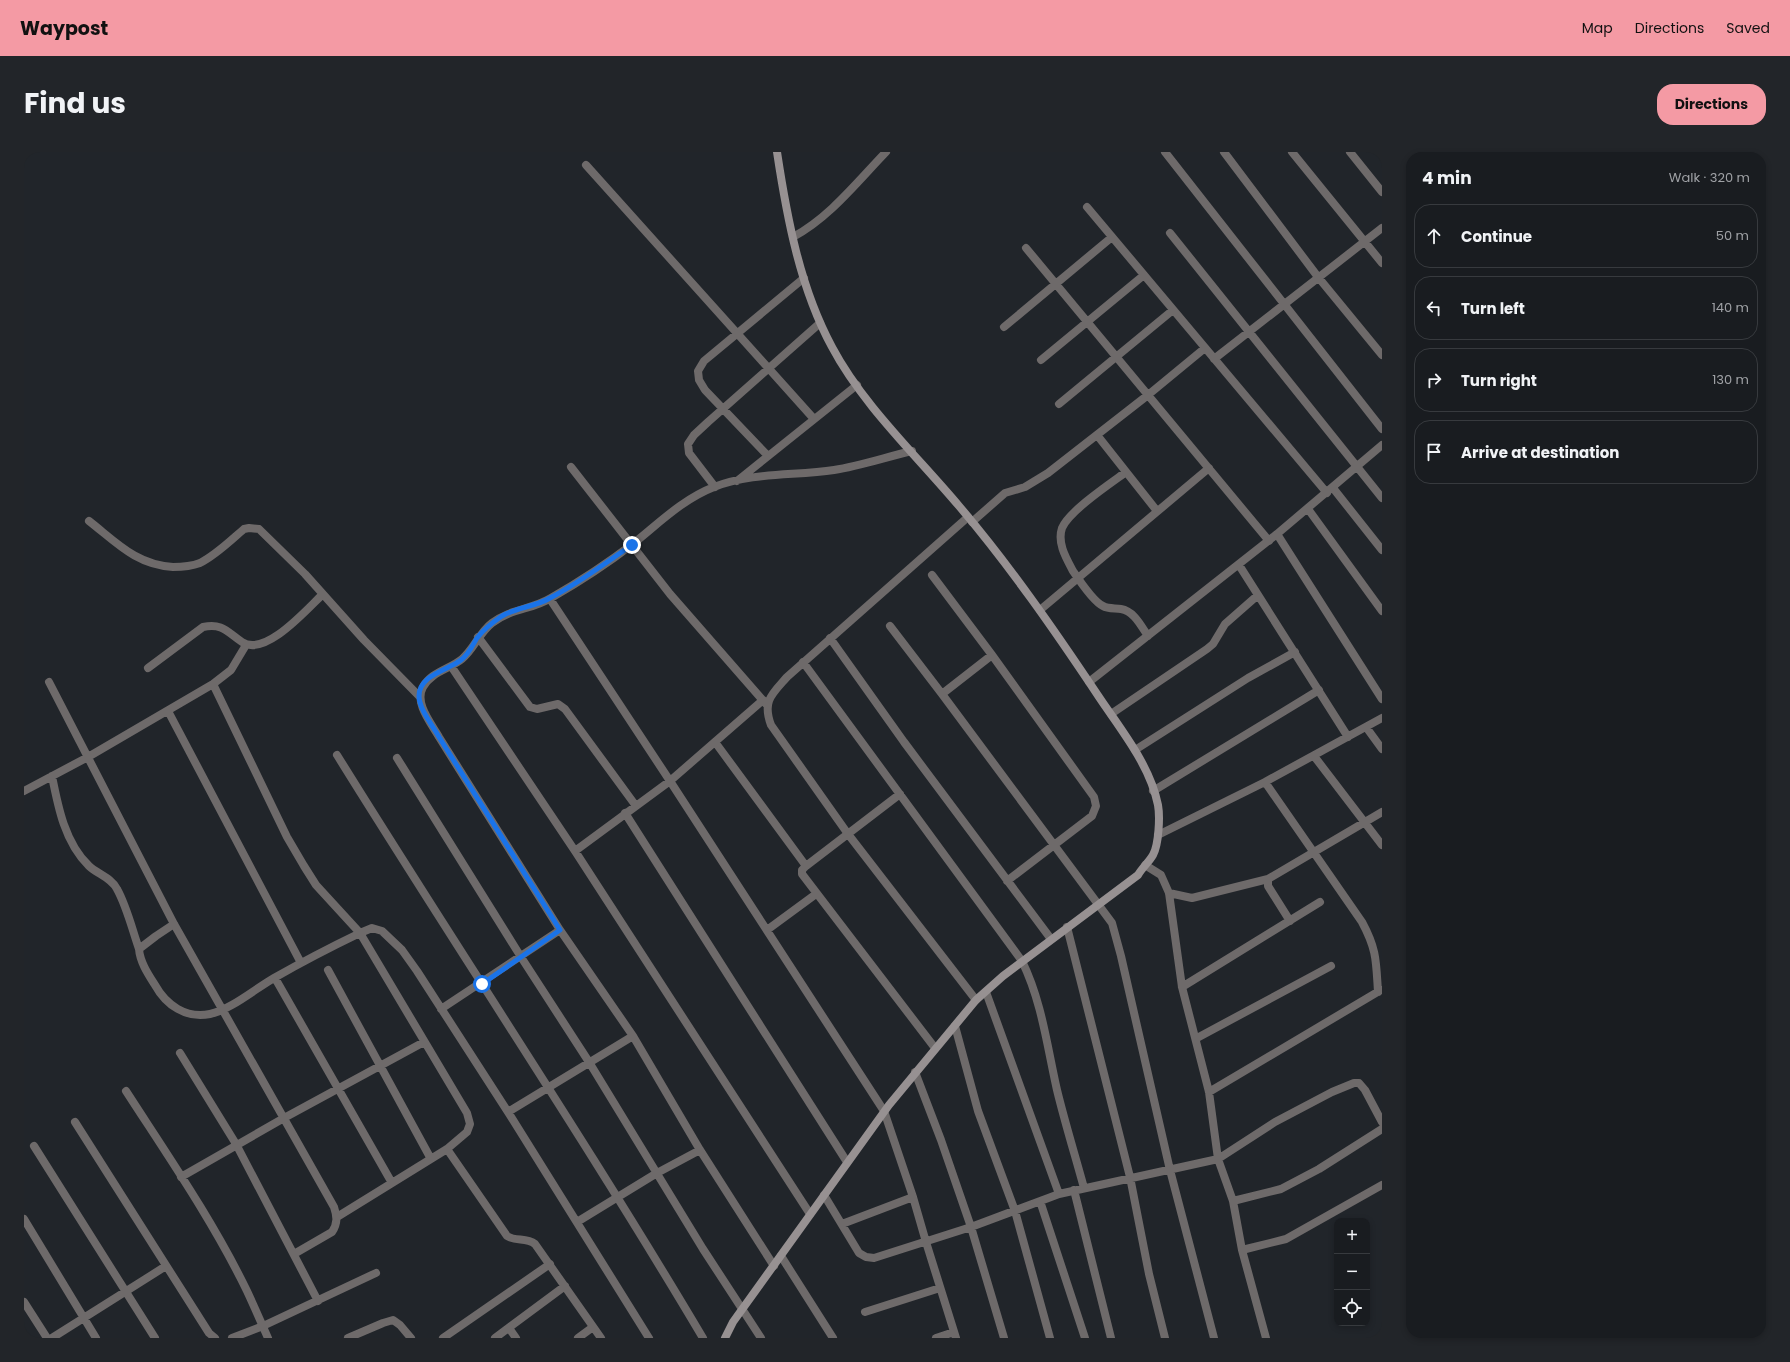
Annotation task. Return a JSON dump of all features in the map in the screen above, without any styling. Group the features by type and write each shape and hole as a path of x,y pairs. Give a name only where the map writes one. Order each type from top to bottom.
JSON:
{"main road":[{"path":"725,1338 742,1310 884,1111 976,1000 1050,939 1138,875 1154,853 1158,835 1158,805 1153,791 1135,750 1111,714 1040,610 1003,559 857,385 832,348 811,301 804,278 783,194 777,152"}],"street":[{"path":"793,237 811,227 822,218 886,152"},
{"path":"1165,152 1382,429"},
{"path":"1224,152 1318,277 1382,354"},
{"path":"1292,152 1382,263"},
{"path":"1350,152 1382,192"},
{"path":"586,165 814,419"},
{"path":"1087,207 1214,359 1382,550"},
{"path":"1214,359 1382,228"},
{"path":"1170,234 1382,498"},
{"path":"1004,327 1112,237"},
{"path":"1026,248 1269,541"},
{"path":"1041,360 1144,275"},
{"path":"768,456 705,390 699,380 698,371 704,361 804,278"},
{"path":"1059,404 1173,310"},
{"path":"715,487 689,452 688,444 694,435 722,409 820,323"},
{"path":"575,851 670,780 765,702 803,662 970,519 1005,493 1034,482 1097,435 1205,348"},
{"path":"737,481 857,385"},
{"path":"1097,435 1157,512"},
{"path":"1089,682 1269,541 1382,445"},
{"path":"419,696 426,681 468,654 478,637 492,623 513,611 550,599 632,545 685,502 715,487 737,481 835,470 912,451"},
{"path":"571,467 670,594 765,702 767,715 772,725 848,834 976,1000"},
{"path":"1040,610 1209,468"},
{"path":"1126,472 1083,505 1062,528 1062,550 1078,578 1103,606 1129,612 1148,636"},
{"path":"1308,509 1382,611"},
{"path":"89,521 142,561 154,565 180,567 199,563 209,557 244,529 259,529 270,538 364,640 419,696 422,705 439,737 560,930 633,1036 700,1150 774,1266"},
{"path":"1277,534 1382,699"},
{"path":"1239,565 1348,737"},
{"path":"932,575 992,655 1094,797 1096,806 1092,816 1007,881"},
{"path":"148,668 203,627 214,625 223,628 246,645 256,644 275,636 287,629 323,594"},
{"path":"1111,714 1207,649 1213,644 1225,624 1258,595"},
{"path":"550,599 670,780 884,1111 913,1197 955,1335 936,1338"},
{"path":"890,626 1112,923 1171,1169 1214,1338"},
{"path":"478,637 530,706 537,709 558,704 565,709 636,806"},
{"path":"830,638 904,742 1050,939"},
{"path":"24,791 88,757 213,684 231,670 246,645"},
{"path":"1135,750 1248,678 1295,652"},
{"path":"942,694 992,655"},
{"path":"803,662 1022,961 1032,981 1042,1013 1057,1091 1084,1188"},
{"path":"451,666 575,851 810,1214"},
{"path":"49,682 174,924 334,1207 337,1217 336,1226 332,1232 294,1254"},
{"path":"213,684 287,837 316,885 360,933 467,1113 470,1124 467,1132 447,1149 337,1217"},
{"path":"1153,791 1319,690"},
{"path":"168,711 301,964"},
{"path":"1158,835 1265,782 1382,718"},
{"path":"1366,727 1382,749"},
{"path":"715,742 806,866"},
{"path":"337,755 548,1087 703,1338"},
{"path":"1314,756 1382,845"},
{"path":"397,758 521,957 589,1062 742,1310 761,1338"},
{"path":"52,776 58,804 66,830 88,865 109,879 116,888 139,949 140,956 156,987 171,1006 193,1014 209,1014 222,1009 275,978 360,933 372,928 382,931 390,937 417,971 508,1112 649,1338"},
{"path":"1210,1092 1380,991 1379,956 1362,922 1265,782"},
{"path":"900,794 806,866 802,870 802,874 935,1048"},
{"path":"1169,893 1192,898 1268,879 1382,812"},
{"path":"625,813 847,1162"},
{"path":"1145,864 1161,875 1169,893 1182,987 1210,1092 1218,1159 1233,1201 1242,1250 1266,1338"},
{"path":"1268,879 1268,886 1290,921"},
{"path":"767,930 816,894"},
{"path":"1182,987 1320,902"},
{"path":"139,949 174,924"},
{"path":"1067,928 1130,1177 1149,1274 1165,1338"},
{"path":"441,1009 482,984 560,930"},
{"path":"1196,1038 1331,966"},
{"path":"328,970 431,1159"},
{"path":"275,978 392,1183"},
{"path":"986,992 1059,1194"},
{"path":"955,1026 978,1111 1015,1211 1050,1338"},
{"path":"508,1112 633,1036"},
{"path":"181,1177 236,1144 424,1042"},
{"path":"180,1053 236,1144 318,1301"},
{"path":"915,1072 941,1140 971,1227 1004,1338"},
{"path":"824,1195 859,1253 866,1257 874,1258 971,1227 1059,1194 1130,1177 1218,1159 1275,1122 1332,1092 1354,1083 1359,1084 1365,1090 1382,1122"},
{"path":"126,1091 181,1177 226,1253 247,1290 268,1338"},
{"path":"75,1122 209,1333 214,1338"},
{"path":"1233,1201 1282,1189 1319,1169 1382,1129"},
{"path":"34,1146 155,1338"},
{"path":"447,1149 507,1236 511,1239 529,1240 535,1244 601,1338"},
{"path":"577,1222 657,1173 700,1150"},
{"path":"1242,1250 1286,1239 1382,1185"},
{"path":"1074,1190 1111,1338"},
{"path":"842,1224 913,1197"},
{"path":"1040,1201 1085,1338"},
{"path":"24,1219 96,1338"},
{"path":"781,1256 833,1338"},
{"path":"443,1338 550,1264"},
{"path":"52,1338 166,1266"},
{"path":"232,1338 263,1326 376,1273"},
{"path":"495,1338 565,1286"},
{"path":"865,1312 940,1288"},
{"path":"24,1302 47,1338"},
{"path":"348,1338 393,1320 400,1325 410,1338"},
{"path":"578,1338 594,1327"},
{"path":"508,1328 516,1338"}],"route":[{"path":"482,984 560,930 439,737 422,705 419,696 426,681 435,674 461,660 468,654 478,637 492,623 513,611 550,599 632,545"}]}
